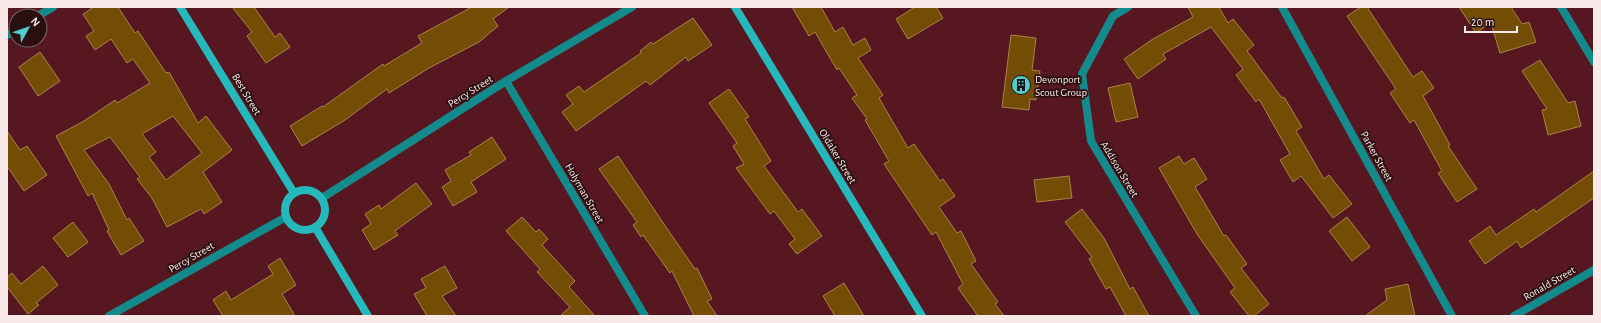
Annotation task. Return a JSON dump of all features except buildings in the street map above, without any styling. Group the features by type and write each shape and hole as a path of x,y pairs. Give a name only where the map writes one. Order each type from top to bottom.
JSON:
{"street":[{"name":"Best Street","path":"180,7 294,193"},
{"name":"Percy Street","path":"322,198 506,81 632,7"},
{"name":"Oldaker Street","path":"735,7 922,316"},
{"name":"Addison Street","path":"1128,7 1113,16 1082,74 1091,141 1196,316"},
{"name":"Parker Street","path":"1282,7 1452,316"},
{"path":"1561,7 1594,62"},
{"name":"Holyman Street","path":"506,81 645,316"},
{"path":"303,189 310,190 322,198 325,212 323,218 315,227 308,230 294,228 286,218 285,203 288,197 294,193 303,189"},
{"name":"Percy Street","path":"109,316 286,218"},
{"path":"315,227 368,316"},
{"name":"Ronald Street","path":"1514,316 1594,270"}],"place":[{"name":"Devonport Scout Group","path":"1021,85"}]}
